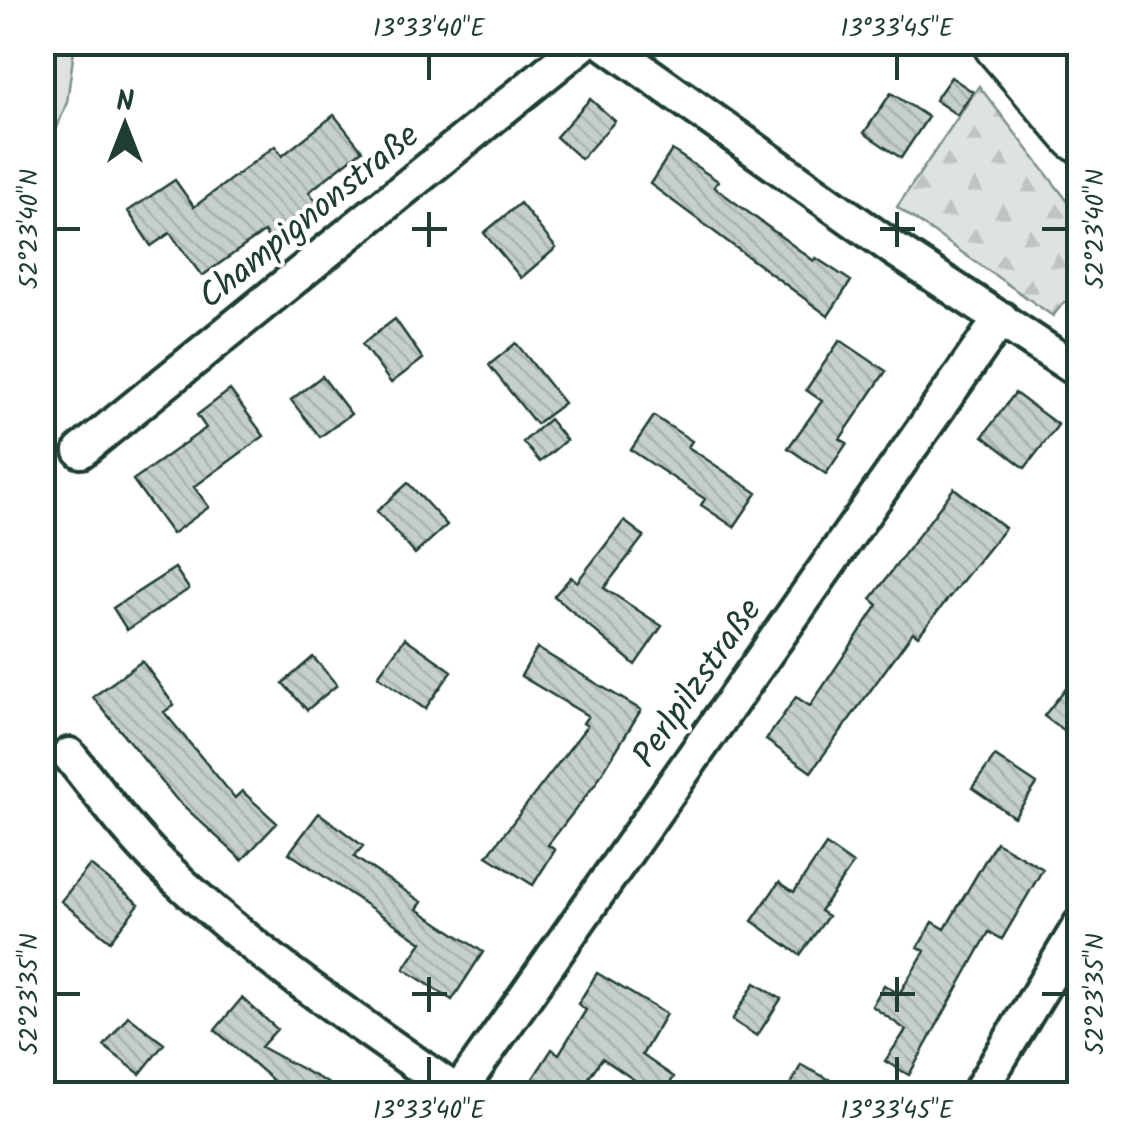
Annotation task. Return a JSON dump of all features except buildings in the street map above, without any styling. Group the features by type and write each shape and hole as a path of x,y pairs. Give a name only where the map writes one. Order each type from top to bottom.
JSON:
{"highway":[{"path":"1001,42 1080,134"},
{"path":"1063,42 1080,62"}],"street":[{"name":"Champignonstraße","path":"81,450 585,42"},
{"path":"603,42 894,250 1080,372"},
{"name":"Perlpilzstraße","path":"68,755 162,865 208,908 295,980 457,1094 1001,318"},
{"path":"978,1094 1080,925"}],"green space":[{"path":"43,42 75,43 67,102 43,164"},
{"path":"979,86 1079,216 1079,313 1064,302 1053,316 897,207"}]}
